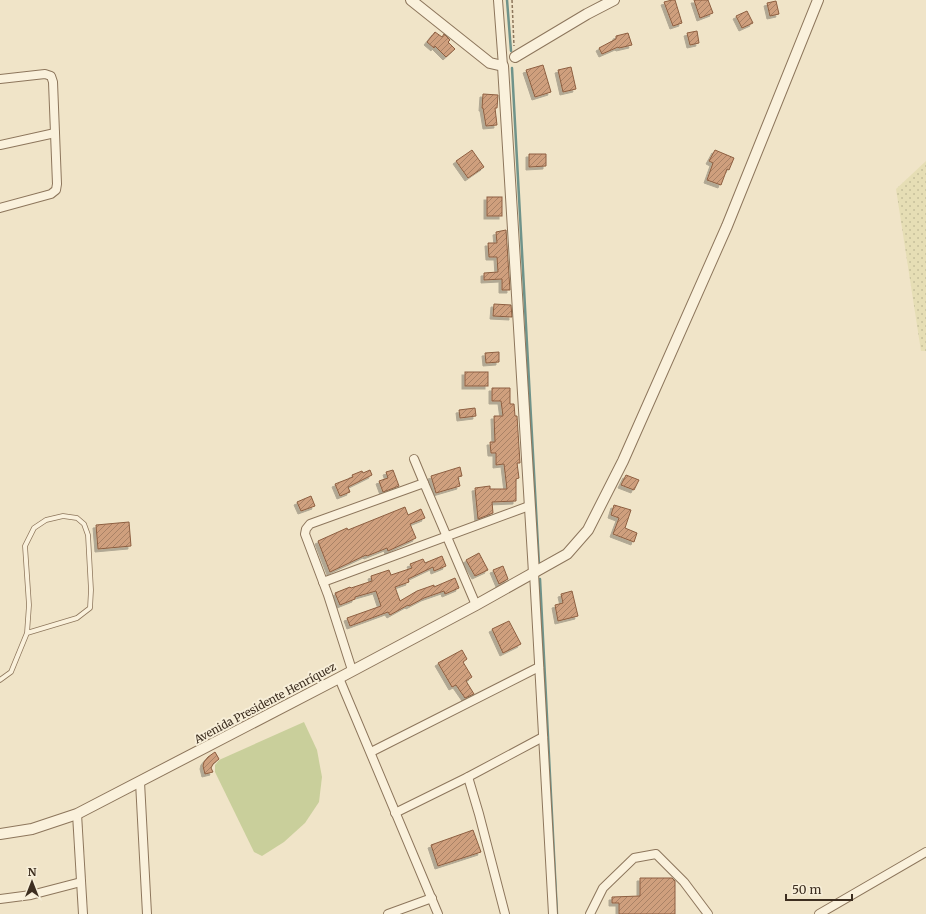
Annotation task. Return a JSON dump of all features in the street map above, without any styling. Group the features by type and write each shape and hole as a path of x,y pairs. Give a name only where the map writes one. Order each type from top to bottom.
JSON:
{"street":[{"path":"411,0 490,63 503,66 515,57 587,14 614,0"},
{"path":"498,0 534,573 553,914"},
{"name":"Avenida Presidente Henríquez","path":"0,834 32,829 77,814 339,678 476,605 567,554 588,530 623,461 726,226 818,0"},
{"path":"0,79 45,74 50,76 53,82 56,190 51,194 0,208"},
{"path":"0,145 55,133"},
{"path":"414,459 476,605"},
{"path":"352,670 323,582 305,534 306,529 310,524 424,483"},
{"path":"323,582 529,506"},
{"path":"371,752 539,667"},
{"path":"339,678 438,914"},
{"path":"395,813 468,777 543,737"},
{"path":"468,777 478,809 505,914"},
{"path":"140,782 147,914"},
{"path":"77,814 83,914"},
{"path":"819,914 926,852"},
{"path":"590,914 603,888 634,858 656,854 684,882 708,914"},
{"path":"0,898 31,895 81,882"},
{"path":"388,914 432,898"}],"lane":[{"path":"0,680 11,672 27,633 29,605 25,546 34,528 46,520 63,516 77,518 84,524 88,535 91,590 90,608 77,618 27,633"}],"path":[{"path":"512,0 515,57"}],"shaded area":[{"path":"926,161 926,351 921,351 896,189"}],"green space":[{"path":"304,722 317,750 322,777 319,802 305,823 284,842 262,856 254,852 215,772 215,765 219,760"}],"building":[{"path":"675,0 682,23 673,26 664,2"},
{"path":"694,0 708,0 713,13 700,18"},
{"path":"776,1 779,14 770,16 767,3"},
{"path":"747,11 753,23 742,28 736,16"},
{"path":"697,31 699,43 690,45 687,33"},
{"path":"435,32 442,37 444,34 450,40 448,42 455,49 446,57 435,46 434,48 427,42"},
{"path":"628,33 632,45 618,47 602,54 599,48 616,39 616,36"},
{"path":"543,65 551,92 535,97 526,70"},
{"path":"571,67 576,89 563,92 558,70"},
{"path":"483,94 498,95 497,108 495,108 497,125 486,126 482,108"},
{"path":"472,150 484,167 468,178 456,161"},
{"path":"715,150 734,158 729,170 727,169 721,185 707,180 713,163 709,161"},
{"path":"529,154 546,154 546,166 529,167"},
{"path":"487,197 502,197 502,216 487,216"},
{"path":"506,230 510,290 502,290 502,279 484,280 484,273 498,272 497,257 489,257 488,243 497,243 496,232"},
{"path":"494,304 511,305 512,317 493,316"},
{"path":"499,352 499,362 486,363 485,353"},
{"path":"465,372 488,372 488,386 465,386"},
{"path":"492,388 510,388 510,404 514,404 515,416 517,416 520,463 517,463 519,478 516,479 516,501 492,502 493,513 478,519 475,488 490,486 490,489 507,489 504,464 496,465 496,453 491,453 490,442 495,442 494,416 503,416 501,401 492,401"},
{"path":"475,408 476,416 460,418 459,410"},
{"path":"460,467 462,476 458,477 460,486 436,493 431,476"},
{"path":"370,470 372,475 348,487 350,492 340,496 335,484 353,477 352,475 362,471 363,473"},
{"path":"393,470 399,486 383,492 379,481 388,478 386,472"},
{"path":"626,475 639,480 634,490 621,485"},
{"path":"311,496 315,506 301,511 297,502"},
{"path":"614,505 631,510 625,528 637,533 634,542 613,534 619,518 611,515"},
{"path":"405,507 408,515 421,509 425,518 410,524 416,538 388,551 387,548 367,556 366,555 330,572 318,541 347,528 348,530"},
{"path":"129,522 131,546 98,549 96,525"},
{"path":"479,553 488,570 475,576 466,560"},
{"path":"442,556 446,566 434,571 433,567 408,579 409,582 395,587 400,601 417,591 434,585 434,587 455,578 459,588 445,594 444,591 424,598 390,615 388,612 350,626 347,618 381,606 376,591 355,597 355,599 340,605 335,593 372,581 371,576 389,570 391,575 412,568 410,564 423,559 425,563"},
{"path":"503,566 508,579 499,584 493,570"},
{"path":"572,591 578,616 558,621 555,605 563,603 561,594"},
{"path":"509,621 521,644 503,653 492,629"},
{"path":"462,650 467,659 463,662 472,677 466,681 474,694 465,698 456,685 452,687 438,663"},
{"path":"215,752 219,759 211,768 213,772 205,774 203,766 204,762"},
{"path":"473,830 481,852 438,866 431,845"},
{"path":"640,878 672,878 675,881 675,914 619,914 619,903 612,903 612,897 640,896"}],"waterway":[{"path":"507,0 511,51"},
{"path":"512,68 539,565"},
{"path":"540,579 557,914"}]}
